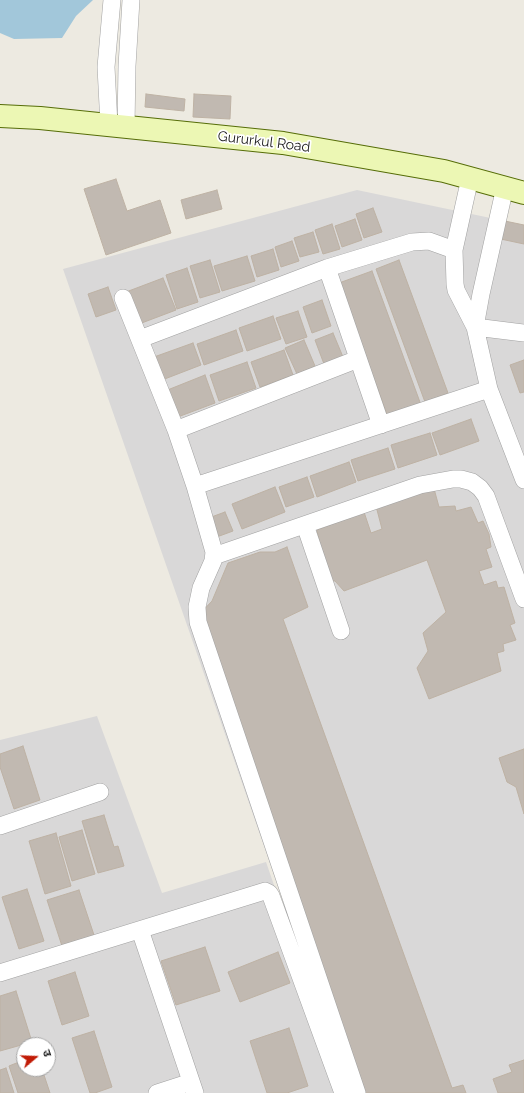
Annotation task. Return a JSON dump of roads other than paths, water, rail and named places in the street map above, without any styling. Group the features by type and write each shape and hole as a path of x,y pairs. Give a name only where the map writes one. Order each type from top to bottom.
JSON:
{"street":[{"path":"112,0 106,67 117,126"},
{"path":"117,126 127,66 131,0"},
{"name":"Gururkul Road","path":"0,116 40,118 283,143 444,170 515,190"},
{"path":"470,178 454,250 453,274 456,290 475,327 489,389 524,480"},
{"path":"475,327 481,294 515,190"},
{"path":"140,339 327,268 412,242 429,241 454,250"},
{"path":"327,268 381,425"},
{"path":"123,298 176,430 196,486 214,556 200,588 197,607 198,622 357,1093"},
{"path":"475,327 524,332"},
{"path":"176,430 358,359"},
{"path":"196,486 489,389"},
{"path":"214,556 420,485 461,479 472,482 480,488 486,496 524,599"},
{"path":"305,525 341,631"},
{"path":"0,826 100,792"},
{"path":"0,973 264,891 267,892 271,896 343,1093"},
{"path":"140,930 193,1087 156,1093"}],"water":[{"path":"0,0 93,0 76,16 62,38 14,39 0,33"}]}
